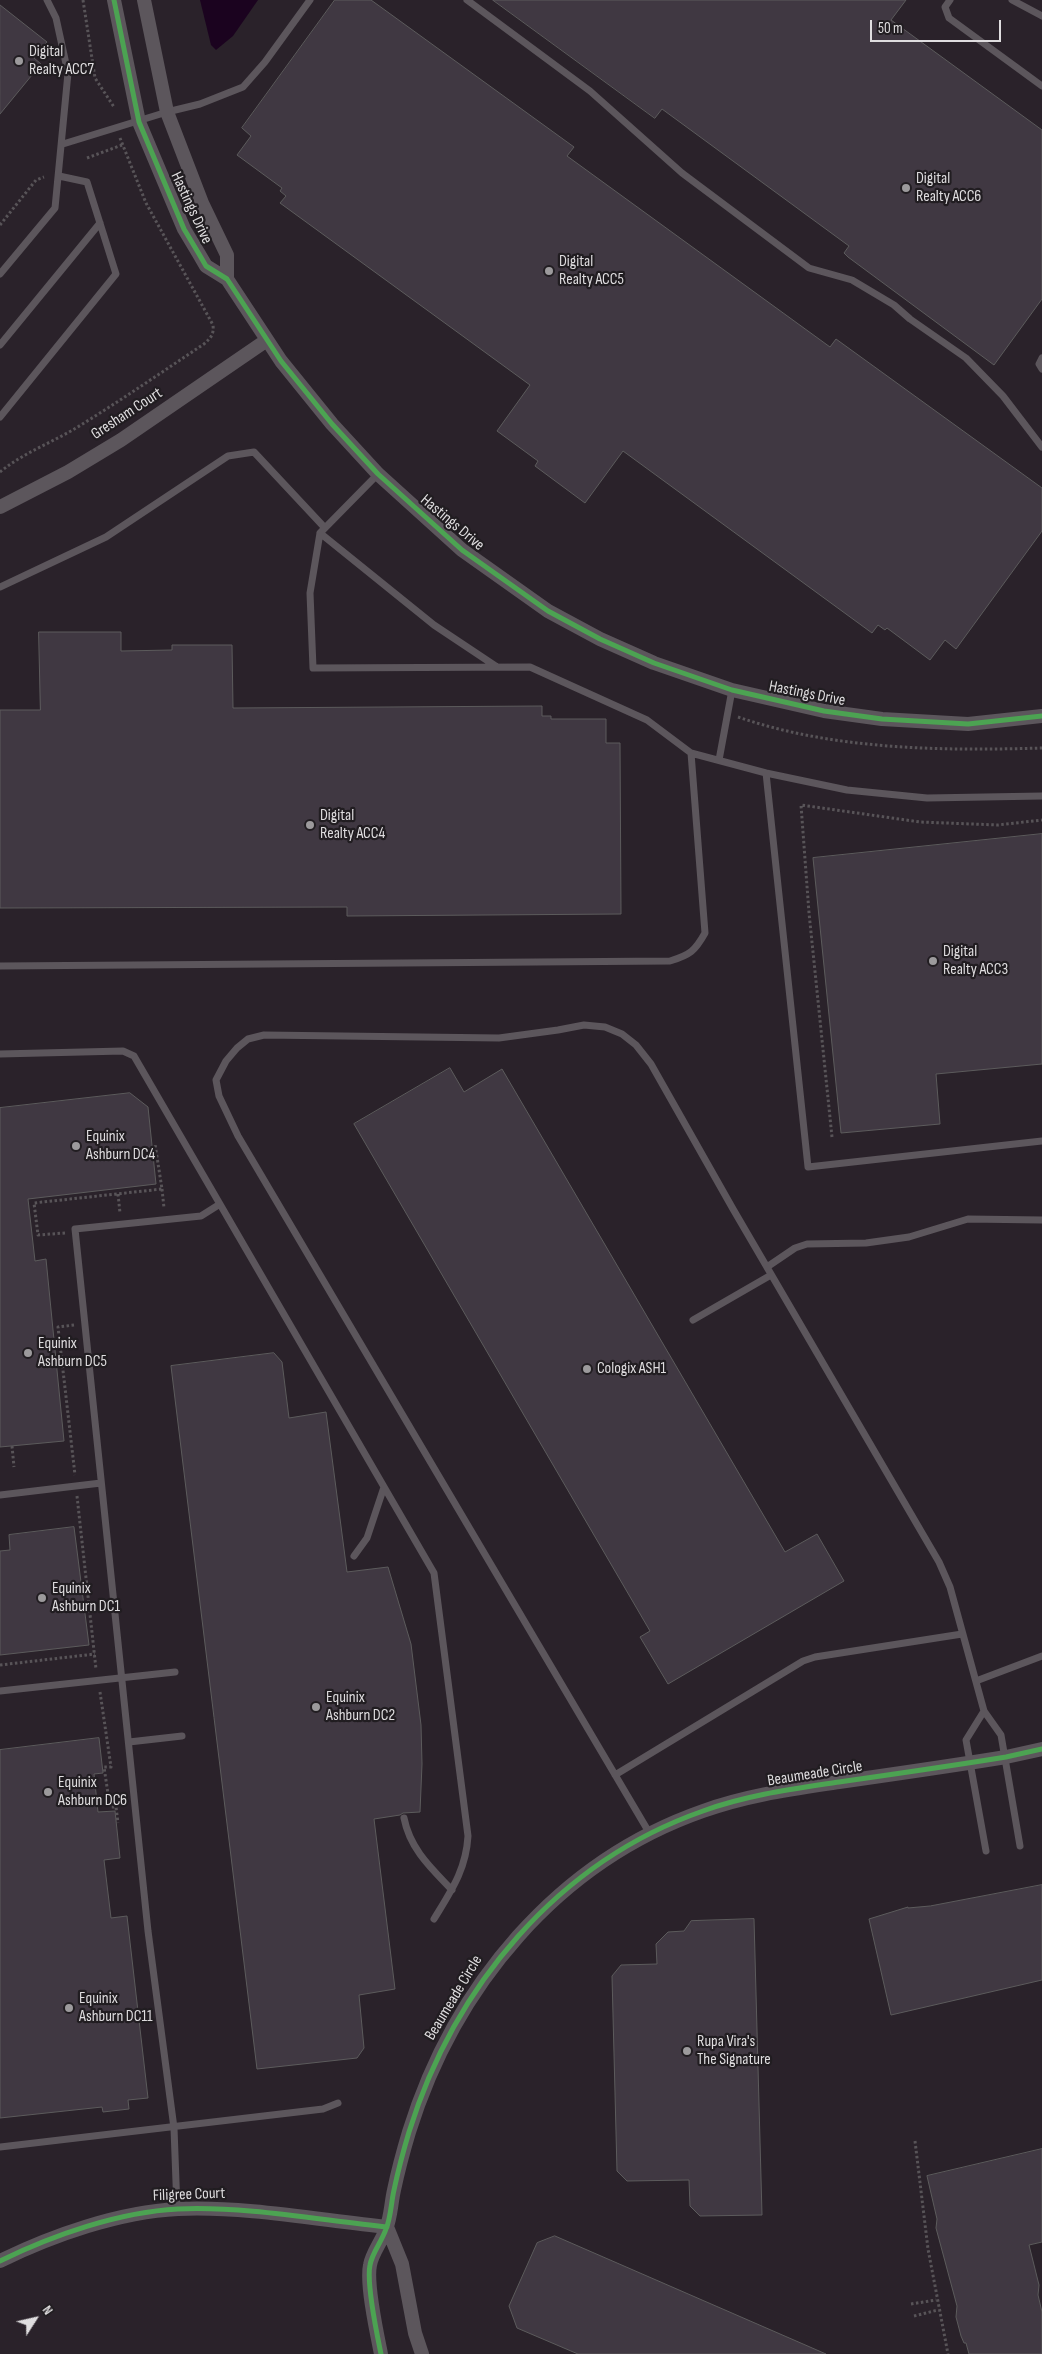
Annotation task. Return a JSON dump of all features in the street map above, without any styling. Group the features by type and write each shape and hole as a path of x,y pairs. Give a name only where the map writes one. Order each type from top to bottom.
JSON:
{"street":[{"name":"Hastings Drive","path":"114,0 139,122 184,228 206,266 227,278 267,340 313,402 378,474 462,550 548,611 600,639 654,663 732,690 824,711 882,720 968,724 1042,716"},
{"name":"Hastings Drive","path":"144,0 167,112 202,203 227,254 227,278"},
{"name":"Gresham Court","path":"0,507 68,472 121,440 267,340"},
{"name":"Beaumeade Circle","path":"381,2354 372,2302 370,2266 387,2227 403,2152 414,2116 432,2070 474,1992 495,1961 556,1899 591,1870 650,1834 702,1811 762,1794 1006,1757 1042,1749"},
{"name":"Filigree Court","path":"0,2261 28,2247 64,2234 134,2215 177,2209 222,2209 387,2227"},
{"path":"387,2227 402,2264 412,2318 422,2354"}],"lane":[{"path":"0,274 55,208 63,144 68,73 56,18 47,0"},
{"path":"63,144 167,112 200,104 243,87 266,62 310,0"},
{"path":"467,0 590,91 682,173 809,268 852,280 894,305 910,319 966,358 1003,396 1042,447"},
{"path":"950,0 945,7 949,18 1042,86"},
{"path":"1012,0 1042,16"},
{"path":"0,417 116,274 87,182 58,176"},
{"path":"0,344 100,223"},
{"path":"1042,358 1039,364 1042,369"},
{"path":"0,587 106,537 228,456 254,452 323,530 434,625 498,667"},
{"path":"378,474 323,530 310,593 313,668 530,667 647,720 691,753 766,773 847,790 927,798 1042,796"},
{"path":"718,760 732,690"},
{"path":"0,966 670,961 687,956 698,946 705,933 691,753"},
{"path":"766,773 808,1167 1042,1141"},
{"path":"650,1834 238,1136 219,1096 216,1080 226,1061 248,1039 264,1034 499,1038 584,1025 605,1027 622,1034 636,1045 651,1064 771,1275 939,1562 950,1587 984,1711 1001,1735 1020,1846"},
{"path":"0,1054 123,1051 134,1056 434,1573 468,1836 466,1857 452,1890 434,1919"},
{"path":"177,2209 174,2128 148,1931 75,1228 201,1216 220,1204"},
{"path":"767,1267 794,1248 807,1244 866,1242 909,1237 968,1219 1042,1220"},
{"path":"693,1320 771,1275"},
{"path":"0,1495 101,1483"},
{"path":"354,1556 367,1538 384,1487"},
{"path":"615,1775 803,1661 815,1657 962,1634"},
{"path":"976,1681 1042,1656"},
{"path":"0,1692 175,1672"},
{"path":"984,1711 966,1740 986,1852"},
{"path":"128,1742 182,1736"},
{"path":"404,1818 412,1844 423,1860 452,1890"},
{"path":"0,2147 323,2109 338,2103"}],"path":[{"path":"83,0 96,78 114,107"},
{"path":"0,472 11,463 74,429 151,380 204,344 210,339 213,332 213,325 146,203 120,137"},
{"path":"86,158 122,145"},
{"path":"0,224 36,180 44,177"},
{"path":"728,714 755,723 802,734 897,748 969,750 1042,748"},
{"path":"832,1137 809,913 801,805 920,822 998,825 1042,820"},
{"path":"155,1144 166,1219"},
{"path":"66,1241 64,1232 38,1235 34,1203 162,1189"},
{"path":"118,1194 121,1224"},
{"path":"75,1315 76,1325 58,1327 96,1671"},
{"path":"12,1446 14,1467"},
{"path":"0,1665 95,1654"},
{"path":"100,1691 111,1767 104,1767 110,1807 116,1807 118,1822"},
{"path":"915,2141 928,2249 936,2300 948,2354"},
{"path":"911,2304 936,2300"},
{"path":"914,2316 938,2310"}],"shaded area":[{"path":"0,0 1042,0 1042,2354 0,2354"},
{"path":"200,0 258,0 233,36 216,50 211,45"}],"building":[{"name":"Digital Realty ACC5","path":"335,0 371,0 574,147 567,156 830,347 836,339 1042,488 1042,531 956,649 945,640 930,660 887,628 885,630 878,625 872,633 623,451 585,503 535,466 538,461 497,431 530,385 280,203 286,196 280,191 282,188 237,155 251,136 242,128"},
{"name":"Digital Realty ACC6","path":"493,0 906,0 891,20 1042,130 1042,299 994,365 848,257 844,253 849,246 662,109 655,118"},
{"name":"Digital Realty ACC7","path":"0,5 47,42 34,58 41,64 0,114"},
{"name":"Digital Realty ACC4","path":"39,632 121,632 121,651 172,650 172,645 232,645 233,708 542,706 542,716 551,716 551,719 606,719 606,743 620,743 621,914 347,916 347,907 0,908 0,710 40,710"},
{"name":"Digital Realty ACC3","path":"1042,834 1042,1064 936,1074 940,1124 841,1133 813,858"},
{"name":"Cologix ASH1","path":"450,1068 464,1092 502,1069 785,1552 817,1534 844,1581 668,1684 640,1637 650,1631 354,1124"},
{"name":"Equinix Ashburn DC4","path":"130,1093 148,1107 156,1184 28,1199 35,1261 46,1259 64,1441 0,1447 0,1108"},
{"name":"Equinix Ashburn DC2","path":"274,1353 282,1362 289,1418 326,1412 347,1572 388,1567 411,1644 421,1725 422,1764 420,1812 403,1813 374,1819 395,1989 359,1995 364,2048 357,2058 257,2069 171,1366"},
{"name":"Equinix Ashburn DC1","path":"74,1527 89,1645 0,1655 0,1551 10,1550 9,1535"},
{"name":"Equinix Ashburn DC11","path":"99,1738 103,1773 94,1774 98,1812 115,1811 120,1858 104,1860 111,1918 127,1916 148,2098 128,2100 129,2109 103,2112 102,2107 0,2118 0,1750"},
{"path":"1042,1885 1042,1980 891,2015 869,1919 908,1907 930,1906"},
{"path":"754,1919 762,2215 700,2216 690,2206 689,2180 627,2181 617,2171 612,1976 621,1965 657,1964 656,1944 668,1932 684,1931 691,1921"},
{"path":"1042,2149 1042,2242 1029,2245 1039,2285 1038,2295 1042,2312 1042,2354 969,2354 966,2343 964,2343 961,2336 956,2317 957,2306 936,2228 937,2219 927,2176"},
{"path":"555,2236 826,2354 578,2354 517,2328 509,2306 537,2243"}],"cycle path":[{"path":"114,0 139,122 184,229 206,266 227,279 281,361 332,424 378,474 462,550 548,611 600,639 654,663 732,690 824,711 882,719 968,724 1042,716"},
{"path":"381,2354 369,2284 370,2265 388,2224 393,2195 409,2132 429,2079 453,2028 483,1980 518,1936 558,1897 602,1862 650,1833 720,1805 787,1790 1006,1757 1042,1749"},
{"path":"0,2261 42,2242 87,2226 133,2215 178,2209 282,2214 387,2227"}],"place":[{"name":"Digital Realty ACC7","path":"19,61"},
{"name":"Digital Realty ACC6","path":"906,188"},
{"name":"Digital Realty ACC5","path":"549,271"},
{"name":"Digital Realty ACC4","path":"310,825"},
{"name":"Digital Realty ACC3","path":"933,961"},
{"name":"Equinix Ashburn DC4","path":"76,1146"},
{"name":"Equinix Ashburn DC5","path":"28,1353"},
{"name":"Cologix ASH1","path":"587,1369"},
{"name":"Equinix Ashburn DC1","path":"42,1598"},
{"name":"Equinix Ashburn DC2","path":"316,1707"},
{"name":"Equinix Ashburn DC6","path":"48,1792"},
{"name":"Equinix Ashburn DC11","path":"69,2008"},
{"name":"Rupa Vira's The Signature","path":"687,2051"}]}
